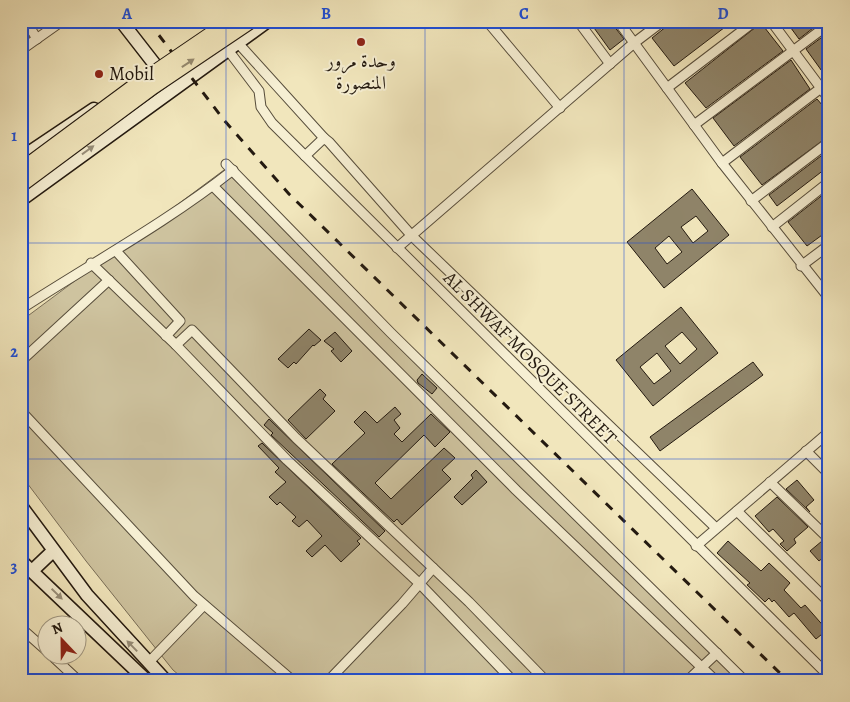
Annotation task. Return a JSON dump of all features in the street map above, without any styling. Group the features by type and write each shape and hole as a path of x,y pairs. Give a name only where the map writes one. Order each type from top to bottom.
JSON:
{"main road":[{"path":"121,21 156,66"},
{"path":"21,158 222,21"},
{"path":"21,170 133,87 230,21"},
{"path":"21,185 154,86 251,25 268,21"},
{"path":"21,200 233,46 251,25"},
{"path":"134,81 152,104"},
{"path":"43,143 65,167"},
{"path":"21,506 53,551 102,613 166,681"},
{"path":"32,570 53,551"},
{"path":"21,561 147,681"}],"street":[{"path":"26,21 37,39"},
{"path":"21,50 62,21"},
{"path":"487,21 560,108"},
{"path":"578,21 610,64"},
{"path":"618,21 722,163 829,298"},
{"path":"397,248 634,43 663,21"},
{"path":"667,88 755,21"},
{"path":"771,21 829,99"},
{"path":"694,125 829,24"},
{"path":"233,46 324,138 412,236 716,528"},
{"name":"AL SHWAF MOSQUE STREET","path":"233,46 259,91 261,107 266,116 696,546 829,676"},
{"path":"722,163 829,82"},
{"path":"305,156 324,138"},
{"path":"751,201 829,142"},
{"path":"21,309 91,263 116,251 192,203 213,186 230,167 391,333 745,681"},
{"path":"772,228 829,182"},
{"path":"213,186 516,490 716,681"},
{"path":"802,266 829,245"},
{"path":"116,251 180,321 166,336"},
{"path":"91,263 176,346 287,460 420,584 513,681"},
{"path":"21,361 109,280"},
{"path":"176,346 192,330 296,438 433,568 546,681"},
{"path":"21,411 204,605 293,681"},
{"path":"696,546 829,432"},
{"path":"806,451 829,474"},
{"path":"770,482 829,539"},
{"path":"736,511 829,602"},
{"path":"328,681 433,568"},
{"path":"148,663 204,605"},
{"path":"21,628 38,643"},
{"path":"688,681 716,653"},
{"path":"61,664 79,681"}],"shaded area":[{"path":"224,170 751,681 186,681 173,670 86,561 21,475 21,321"}],"building":[{"path":"589,21 610,21 624,39 610,50"},
{"path":"669,21 733,21 674,66 652,38 667,26"},
{"path":"792,21 822,21 799,39 788,24"},
{"path":"761,23 783,51 706,108 685,83"},
{"path":"829,32 829,70 824,74 806,49"},
{"path":"791,60 810,89 734,146 713,118"},
{"path":"817,99 829,113 829,136 762,185 740,157"},
{"path":"829,150 829,166 777,206 769,195"},
{"path":"692,189 729,235 664,288 627,242","holes":["696,216 708,231 693,243 681,227","669,236 682,252 667,264 655,248"]},
{"path":"829,190 829,230 807,246 788,222"},
{"path":"681,307 718,353 653,406 616,360","holes":["682,332 697,349 680,364 665,346","657,353 671,371 654,384 640,367"]},
{"path":"309,329 321,340 313,345 296,364 294,362 288,368 278,359"},
{"path":"335,332 352,351 341,362 331,351 334,349 324,341"},
{"path":"753,362 763,375 660,451 650,437"},
{"path":"422,374 437,388 432,394 418,383 417,380"},
{"path":"320,389 326,395 323,399 335,411 306,439 288,420"},
{"path":"395,407 401,414 394,420 400,428 394,434 402,442 431,414 450,432 435,447 424,435 375,483 391,499 444,448 455,458 442,470 451,479 402,525 397,519 394,522 332,464 365,433 354,422 365,411 377,423"},
{"path":"269,419 385,531 379,537 271,435 273,433 264,425"},
{"path":"262,443 361,538 357,541 360,544 341,562 325,545 312,557 306,551 322,536 307,520 299,527 292,521 296,517 280,502 277,505 269,497 286,482 275,472 279,468 258,446"},
{"path":"476,470 487,482 462,505 454,497 473,478 471,475"},
{"path":"797,480 814,500 806,507 810,512 786,489"},
{"path":"777,497 808,527 794,539 796,543 787,551 780,544 784,541 773,529 769,532 755,516"},
{"path":"728,541 761,571 769,563 790,583 784,590 801,608 805,605 827,630 816,639 794,613 789,617 774,600 772,602 769,598 765,602 747,585 750,583 717,553"},
{"path":"822,541 829,545 829,553 819,561 810,551"}],"railway":[{"path":"132,21 140,32"},
{"path":"148,21 224,120 289,194 788,681"}],"place":[{"name":"وحدة مرور المنصورة","path":"361,42"},
{"name":"Mobil","path":"99,74"}]}
